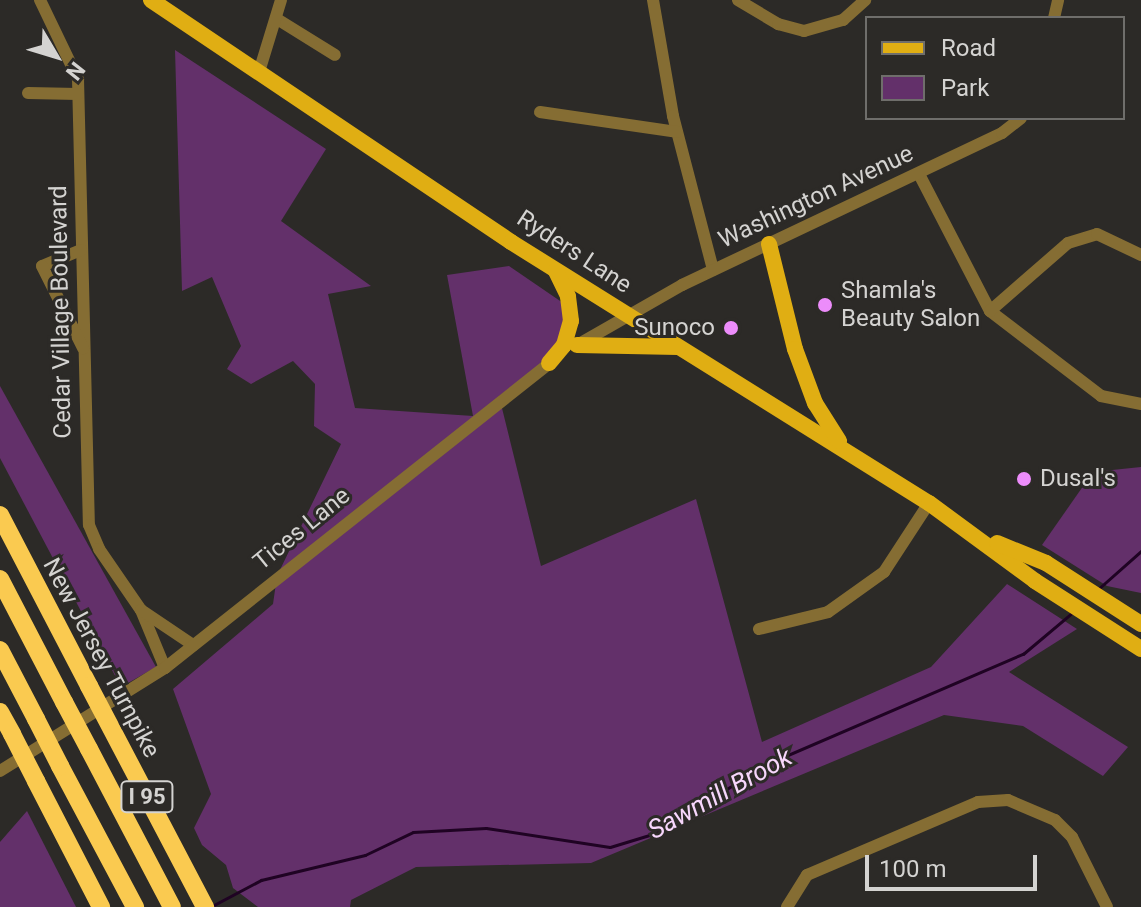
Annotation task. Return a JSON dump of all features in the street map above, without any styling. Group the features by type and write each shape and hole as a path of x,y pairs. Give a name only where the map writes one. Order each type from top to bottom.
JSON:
{"highway":[{"name":"New Jersey Turnpike","path":"0,515 205,907"},
{"name":"I 95","path":"0,579 172,907"},
{"name":"I 95","path":"0,650 135,907"},
{"path":"0,712 101,907"}],"main road":[{"name":"Ryders Lane","path":"151,0 555,270 929,503 1068,602 1141,649"},
{"path":"769,244 795,349 815,403 831,434 851,454"},
{"path":"549,363 564,345 571,321 568,296 555,270"},
{"path":"577,345 682,347"},
{"name":"Ryders Lane","path":"977,535 1046,563 1141,624"}],"street":[{"path":"259,72 281,0"},
{"path":"653,0 677,132 713,270"},
{"path":"738,0 778,24 804,31 843,20 865,0"},
{"name":"Cedar Village Boulevard","path":"44,2 75,66 78,94 89,525 99,549 141,610 165,668"},
{"path":"277,19 335,55"},
{"path":"28,93 78,94"},
{"path":"540,112 677,132"},
{"name":"Washington Avenue","path":"628,316 713,270 1002,133 1018,120"},
{"path":"919,174 990,311 1101,396 1141,404"},
{"path":"990,311 1068,243 1097,234 1141,255"},
{"path":"81,250 42,266 83,349"},
{"name":"Tices Lane","path":"0,771 165,668 549,363 628,316"},
{"path":"759,629 828,612 884,572 929,503"},
{"name":"Cedar Village Boulevard","path":"141,610 193,645"},
{"path":"787,907 807,875 978,802 1008,800 1055,820 1072,837 1107,907"}],"green space":[{"path":"175,50 326,149 281,221 371,286 328,294 355,408 473,416 447,275 509,266 566,305 558,354 499,396 541,566 696,499 762,742 931,667 1007,584 1077,629 1009,672 1128,747 1103,776 1023,726 944,715 591,863 416,867 351,900 350,907 258,907 233,888 226,865 202,845 194,828 211,794 173,689 273,604 277,576 341,444 314,426 315,384 293,361 251,384 227,369 241,346 212,277 182,291"},
{"path":"0,386 156,667 121,687 0,458"},
{"path":"1141,467 1141,593 1107,586 1042,545 1093,472"},
{"path":"27,811 76,907 0,907 0,842"}],"waterway":[{"name":"Sawmill Brook","path":"1097,590 1141,551"},
{"name":"Sawmill Brook","path":"210,907 261,880 365,855 413,832 486,828 610,847 656,833 767,764 1023,654 1073,612"}],"place":[{"name":"Shamla's Beauty Salon","path":"825,305"},
{"name":"Sunoco","path":"731,328"},
{"name":"Dusal's","path":"1024,479"}]}
